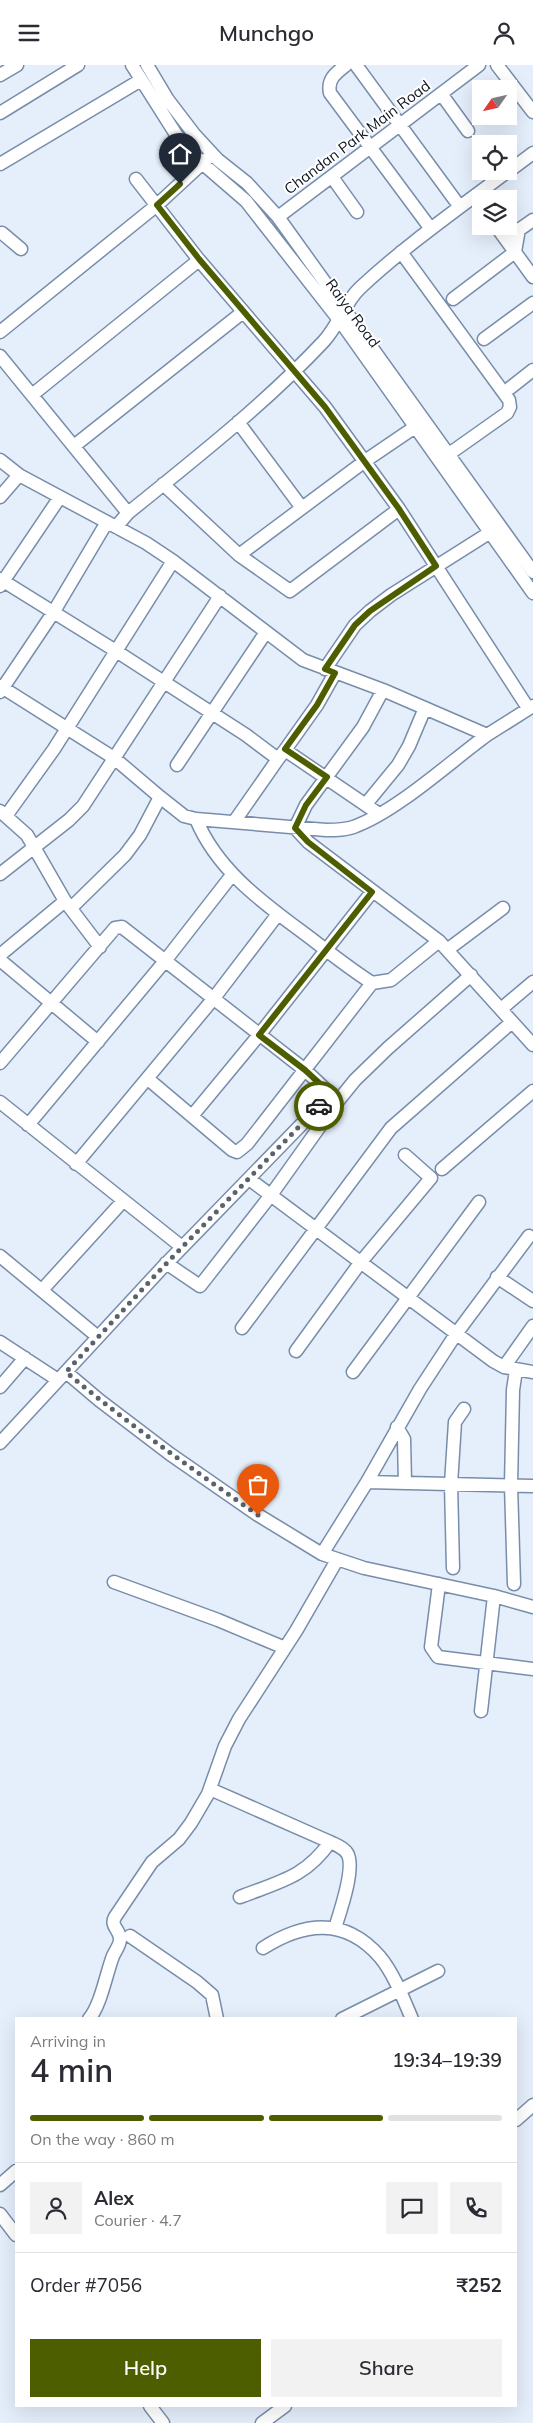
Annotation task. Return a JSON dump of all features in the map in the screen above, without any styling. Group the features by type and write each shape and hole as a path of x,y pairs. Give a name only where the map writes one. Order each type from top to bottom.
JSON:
{"street":[{"path":"0,75 17,65"},
{"path":"0,113 78,65"},
{"name":"Raiya Road","path":"132,65 177,136 202,163 246,201 341,313 449,453 533,593"},
{"name":"Raiya Road","path":"147,65 179,116 212,154 247,183 278,217 415,427 495,529 533,572"},
{"path":"346,65 331,79 328,86 330,93 431,229"},
{"path":"356,65 449,192 472,202"},
{"name":"Chandan Park Main Road","path":"278,217 442,95 479,65"},
{"path":"497,65 533,112"},
{"path":"0,164 141,80"},
{"path":"442,95 468,131"},
{"path":"517,165 533,153"},
{"path":"0,332 157,205 212,154"},
{"path":"332,177 357,212"},
{"path":"136,179 199,259 295,371 365,461 531,707 487,735 378,814 357,826 342,830 295,828 196,819 184,815 114,758 1,689 111,525 238,422 295,371 326,339 341,313 359,288 431,229 472,202"},
{"path":"486,190 498,180"},
{"path":"505,239 533,220"},
{"path":"453,299 515,252 520,229"},
{"path":"1,233 21,249"},
{"path":"502,235 515,252 529,263 533,277"},
{"path":"401,252 509,400 510,407 506,413 449,453"},
{"path":"32,395 199,259"},
{"path":"484,339 533,303"},
{"path":"74,446 244,312"},
{"path":"0,356 128,513"},
{"path":"510,388 533,370"},
{"path":"238,422 302,508"},
{"path":"239,555 365,461 415,427"},
{"path":"0,460 19,475 173,561 303,660 383,690 487,735"},
{"path":"0,497 19,475"},
{"path":"163,484 239,555 290,591 399,509"},
{"path":"60,497 1,582 116,651 212,714 281,754 327,777 378,814"},
{"path":"234,822 317,705 330,671 355,625 370,611 495,529"},
{"path":"100,947 68,904 27,835 3,814 67,728 173,561"},
{"path":"0,875 69,820 83,806 220,596"},
{"path":"177,765 266,633"},
{"path":"295,828 306,805 362,727 383,690"},
{"path":"366,804 398,765 409,746 425,708"},
{"path":"0,955 68,904 125,855 140,835 160,797"},
{"path":"196,819 204,840 232,875 278,914 372,983"},
{"path":"295,828 308,842 443,945 533,1045"},
{"path":"28,1125 165,961 232,875"},
{"path":"192,1116 372,892"},
{"path":"148,1079 232,1150 237,1152 247,1144 372,983 391,980 503,908"},
{"path":"76,1164 214,998 278,914"},
{"path":"0,1063 116,928 122,927 305,1070 335,1097"},
{"path":"0,960 98,1042"},
{"path":"0,1443 166,1263 249,1179 388,1048 471,975"},
{"path":"501,1009 533,982"},
{"path":"242,1327 392,1128 512,1022"},
{"path":"442,1169 533,1091"},
{"path":"166,1263 200,1286 271,1195 335,1097"},
{"path":"0,1102 182,1247"},
{"path":"296,1351 360,1263 431,1178 405,1155"},
{"path":"249,1179 456,1334 510,1369 533,1372"},
{"path":"42,1290 123,1201"},
{"path":"353,1372 479,1202"},
{"path":"322,1554 367,1482 420,1389 456,1334 529,1236"},
{"path":"0,1256 98,1337"},
{"path":"497,1277 533,1301"},
{"path":"514,1584 511,1485 513,1390 510,1369 533,1326"},
{"path":"0,1342 25,1358 62,1376 99,1400 258,1515 322,1554 337,1560 494,1596 533,1607"},
{"path":"0,1387 25,1358"},
{"path":"453,1568 452,1484 456,1422 464,1409"},
{"path":"398,1427 404,1439 405,1483"},
{"path":"367,1482 533,1486"},
{"path":"90,2017 95,2010 121,1939 114,1924 115,1917 152,1862 178,1839 191,1823 210,1789 225,1746 239,1719 285,1648 337,1560"},
{"path":"114,1582 218,1620 285,1648"},
{"path":"439,1584 431,1647 434,1653 446,1659 533,1669"},
{"path":"481,1711 494,1596"},
{"path":"210,1789 342,1848 348,1855 350,1862 346,1890 335,1928"},
{"path":"240,1897 299,1873 318,1859 330,1842"},
{"path":"263,1948 283,1935 300,1930 335,1928 352,1934 381,1958 400,1990 411,2017"},
{"path":"130,1936 197,1982 212,1995 217,2017"},
{"path":"346,2017 438,1971"},
{"path":"517,2119 533,2105"},
{"path":"0,2185 15,2172"},
{"path":"0,2214 15,2234"},
{"path":"151,2407 163,2423"},
{"path":"262,2423 284,2407"}],"way so far":[{"path":"258,1515 170,1453 99,1400 66,1372 162,1268 319,1106"}],"route":[{"path":"180,184 157,205 199,259 325,407 399,509 436,566 391,595 355,625 325,669 335,673 317,705 285,749 327,777 306,805 297,820 295,828 300,836 372,892 259,1035 305,1070 331,1094 319,1106"}]}
